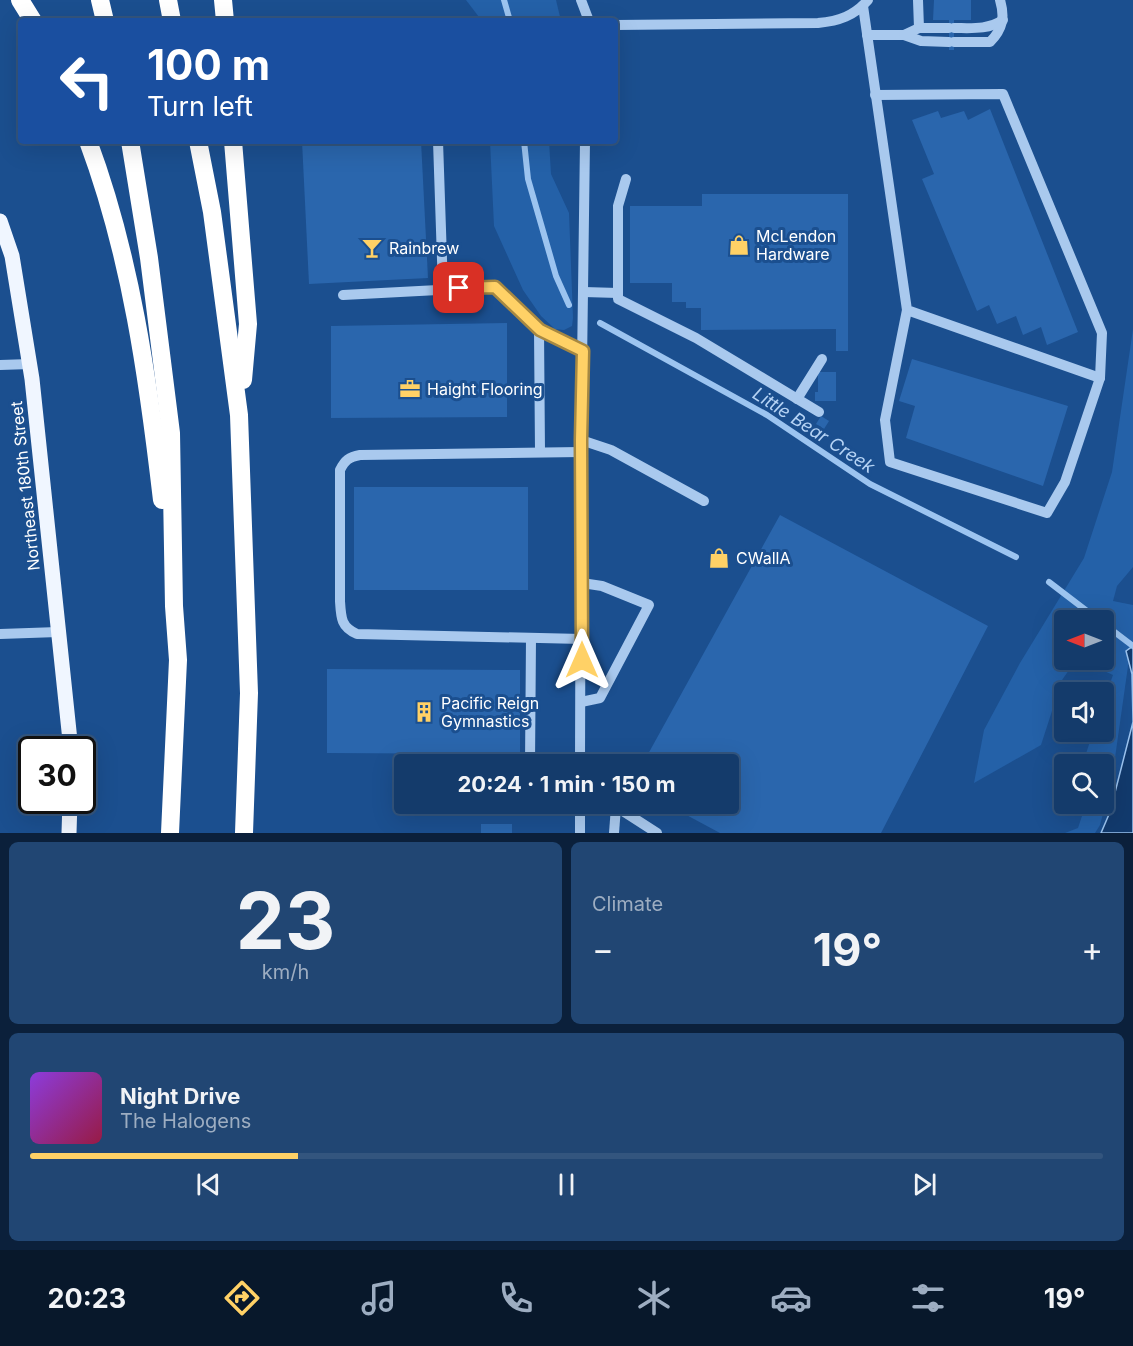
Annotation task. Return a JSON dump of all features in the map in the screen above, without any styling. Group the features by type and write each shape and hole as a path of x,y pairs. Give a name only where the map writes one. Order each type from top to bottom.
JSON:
{"highway":[{"path":"20,0 31,18"},
{"path":"100,0 104,18"},
{"path":"168,0 171,18"},
{"path":"223,0 225,18"},
{"path":"89,144 122,251 150,402 174,606 178,660 171,833"},
{"path":"130,144 149,258 171,433 174,606"},
{"path":"199,144 212,212 239,415 249,693 244,833"},
{"path":"233,144 248,324 239,415"}],"main road":[{"name":"Northeast 180th Street","path":"0,221 12,256 30,364 69,736"},
{"path":"69,833 70,814"}],"street":[{"path":"581,0 588,18"},
{"path":"918,0 919,28"},
{"path":"867,35 904,35 921,41 990,42 999,33 1003,20 1000,0"},
{"path":"618,25 818,23 849,17 865,3"},
{"path":"865,3 875,95 907,310 885,420 890,462 1047,513 1065,482 1100,378 1102,333 1003,94 875,95"},
{"path":"904,35 919,28 983,28 1003,20"},
{"path":"438,144 443,289"},
{"path":"580,754 585,144"},
{"path":"626,179 618,206 618,299 696,338 819,412"},
{"path":"342,295 495,287 540,330 583,351"},
{"path":"584,292 618,293"},
{"path":"907,310 1100,378"},
{"path":"540,330 540,452"},
{"path":"797,399 822,359"},
{"path":"0,365 30,364"},
{"path":"581,440 610,450 704,501"},
{"path":"581,452 350,457 343,463 340,470 340,601 344,626 357,634 582,639"},
{"path":"581,702 600,698 648,604 602,586 582,583"},
{"path":"0,634 58,632"},
{"path":"530,754 531,638"},
{"path":"580,814 580,833"},
{"path":"614,814 614,833"},
{"path":"628,814 657,833"}],"shaded area":[{"path":"466,0 556,0 560,18 480,18"},
{"path":"490,144 549,144 551,174 569,213 572,326 564,330 555,329 541,316 523,290 494,226"},
{"path":"1133,329 1133,567 1117,586 1113,601 1133,605 1133,654 1129,659 1114,765 1114,754 1086,754 1090,742 1114,742 1114,682 1110,682 1113,675 1102,670 1114,670 1114,610 1054,610 1054,670 1069,670 1061,682 1054,682 1054,705 1041,745 974,783 984,730 1020,663 1084,558 1112,472"},
{"path":"1133,646 1133,722 1132,674 1126,651"},
{"path":"1133,722 1133,833 1101,833 1109,814 1114,814 1114,796"},
{"path":"1083,814 1103,814 1095,833 1065,833 1078,828"}],"building":[{"path":"934,0 971,0 971,20 954,20 954,50 949,50 949,20 933,20"},
{"path":"990,109 1078,332 1047,345 1041,327 1023,335 1016,316 997,324 989,305 977,311 922,179 934,174 912,120 938,111 941,118 964,111 968,120"},
{"path":"302,144 421,144 428,278 309,284"},
{"name":"McLendon Hardware","path":"702,194 848,194 848,351 836,351 836,329 701,330 701,308 686,308 686,302 672,302 672,283 630,283 630,206 702,206"},
{"path":"507,323 507,417 331,418 331,326"},
{"path":"912,359 1068,406 1043,486 906,438 915,406 899,401"},
{"path":"818,372 836,372 836,401 815,401 815,392 818,392"},
{"path":"821,416 829,421 824,429 816,424"},
{"path":"354,487 528,487 528,590 354,590"},
{"path":"780,515 988,626 881,833 720,833 685,814 739,814 739,754 648,754"},
{"name":"Pacific Reign Gymnastics","path":"327,669 520,670 520,754 327,753"},
{"path":"481,824 512,824 512,833 481,833"}],"waterway":[{"name":"Little Bear Creek","path":"504,0 509,18"},
{"name":"Little Bear Creek","path":"524,144 528,179 556,276 569,305"},
{"name":"Little Bear Creek","path":"600,323 767,415 870,484 1016,557"},
{"name":"Little Bear Creek","path":"1049,582 1086,610"},
{"name":"Little Bear Creek","path":"1114,632 1133,646"}],"place":[{"name":"McLendon Hardware","path":"739,245"},
{"name":"Rainbrew","path":"372,248"},
{"name":"Haight Flooring","path":"410,389"},
{"name":"CWallA","path":"719,558"},
{"name":"Pacific Reign Gymnastics","path":"424,712"}],"route":[{"path":"459,288 495,287 540,330 583,351 582,660"}]}
